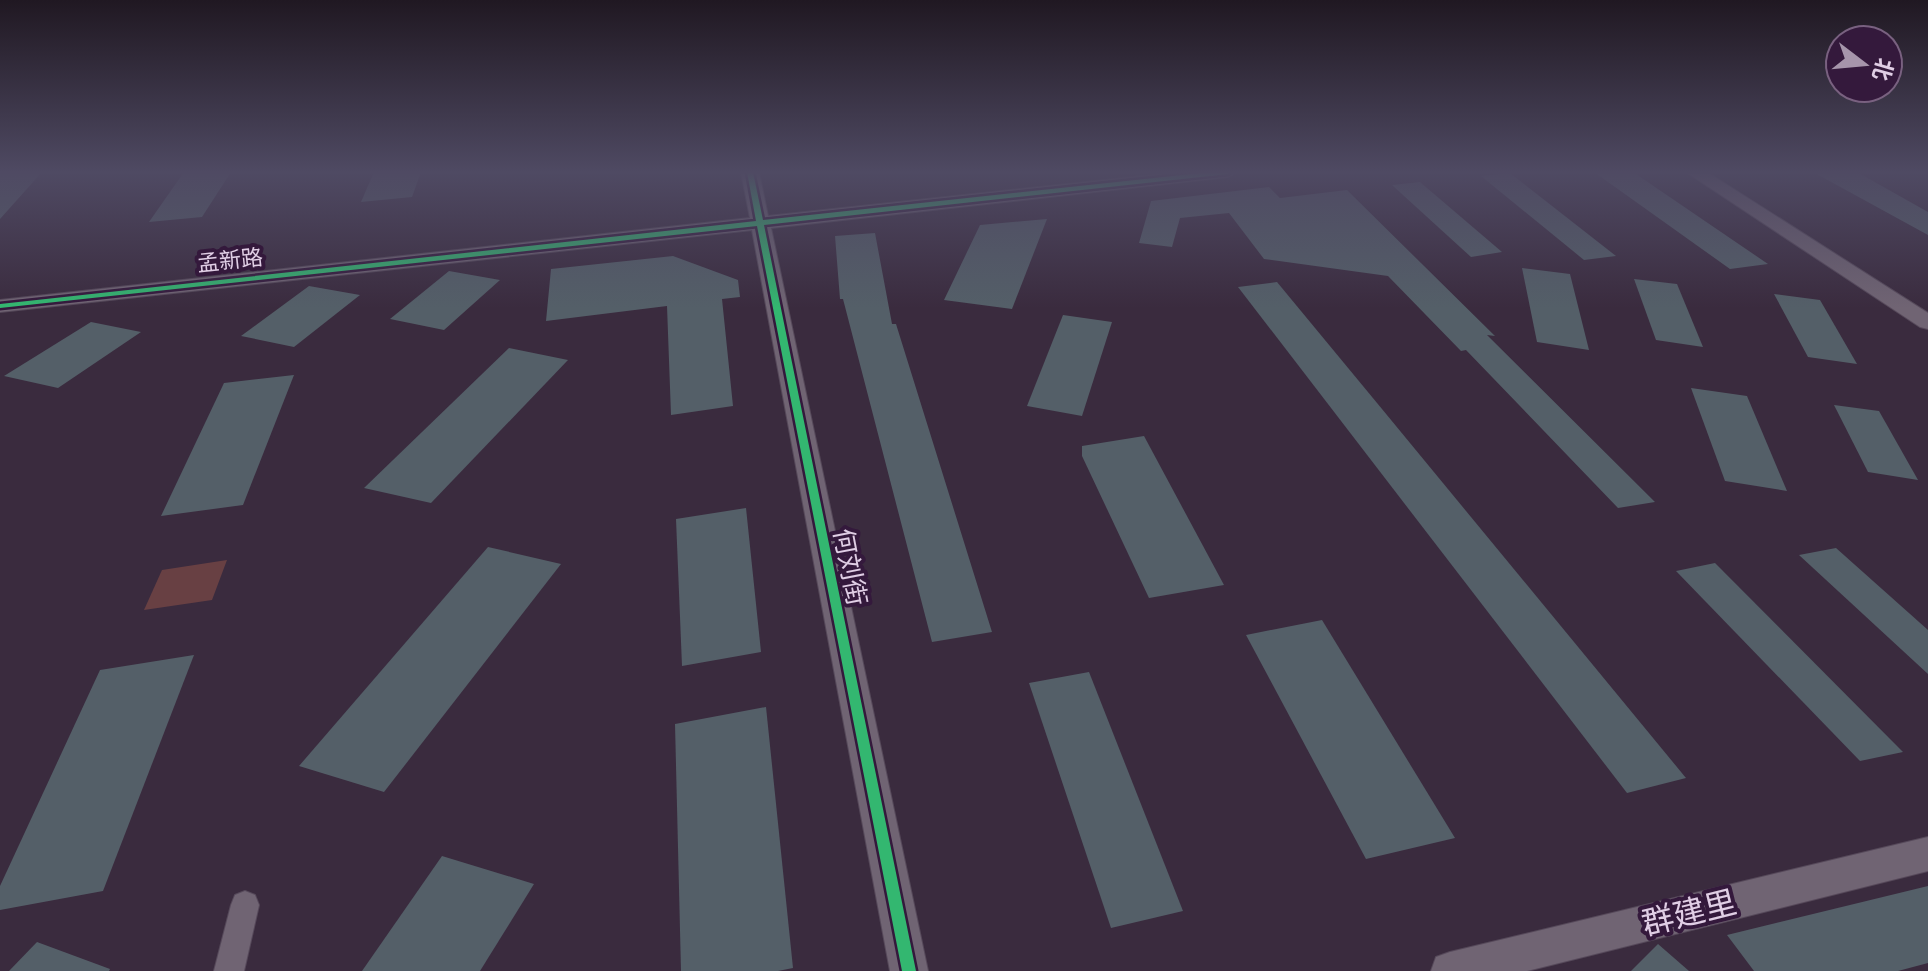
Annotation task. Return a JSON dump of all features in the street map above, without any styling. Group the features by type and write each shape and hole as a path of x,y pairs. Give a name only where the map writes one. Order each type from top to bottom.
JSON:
{"street":[{"name":"何刘街","path":"757,217 909,971"},
{"name":"孟新路","path":"0,306 810,217"},
{"path":"1765,217 1928,322"},
{"name":"群建里","path":"1450,971 1928,854"},
{"path":"229,971 245,905"}],"shaded area":[{"path":"227,560 212,600 144,610 162,570"}],"building":[{"path":"152,217 199,217 149,222"},
{"path":"1146,217 1187,217 1180,218 1172,247 1139,243"},
{"path":"1232,217 1375,217 1495,336 1487,335 1655,502 1618,508 1466,350 1461,351 1388,276 1264,259"},
{"path":"1427,217 1461,217 1502,252 1471,257"},
{"path":"1532,217 1567,217 1616,256 1584,260"},
{"path":"1658,217 1699,217 1768,264 1730,269"},
{"path":"1896,217 1928,217 1928,235"},
{"path":"1047,219 1012,309 944,300 980,225"},
{"path":"875,233 892,324 896,324 992,632 932,642 843,299 840,299 835,236"},
{"path":"673,256 738,280 740,297 722,299 733,406 671,415 667,306 546,321 551,269"},
{"path":"1522,268 1570,274 1589,350 1537,342"},
{"path":"449,271 500,280 444,330 390,319"},
{"path":"1634,279 1677,284 1703,347 1656,340"},
{"path":"1277,282 1686,778 1627,793 1238,287"},
{"path":"309,286 360,295 294,347 241,336"},
{"path":"1774,294 1820,300 1857,364 1808,357"},
{"path":"1063,315 1112,322 1082,416 1027,406"},
{"path":"91,322 141,332 58,388 4,376"},
{"path":"509,348 568,360 431,503 364,488"},
{"path":"294,375 243,505 161,516 224,383"},
{"path":"1691,388 1747,396 1787,491 1725,481"},
{"path":"1834,405 1879,411 1918,480 1868,472"},
{"path":"1144,436 1224,585 1149,598 1082,456 1082,446"},
{"path":"746,508 761,652 682,666 676,519"},
{"path":"488,547 561,564 384,792 299,766"},
{"path":"1836,548 1928,630 1928,674 1799,555"},
{"path":"1715,563 1903,752 1860,761 1676,571"},
{"path":"1322,620 1455,838 1366,859 1246,635"},
{"path":"194,655 103,891 0,910 0,886 100,670"},
{"path":"1089,672 1183,911 1111,928 1029,683"},
{"path":"766,707 793,968 778,971 681,971 675,724"},
{"path":"442,856 534,884 480,971 362,971"},
{"path":"1928,886 1928,963 1898,971 1754,971 1727,935"},
{"path":"37,942 110,969 9,971"},
{"path":"1658,944 1689,971 1631,971"}],"cycle path":[{"path":"759,217 909,971"},
{"path":"0,306 813,217"}]}
